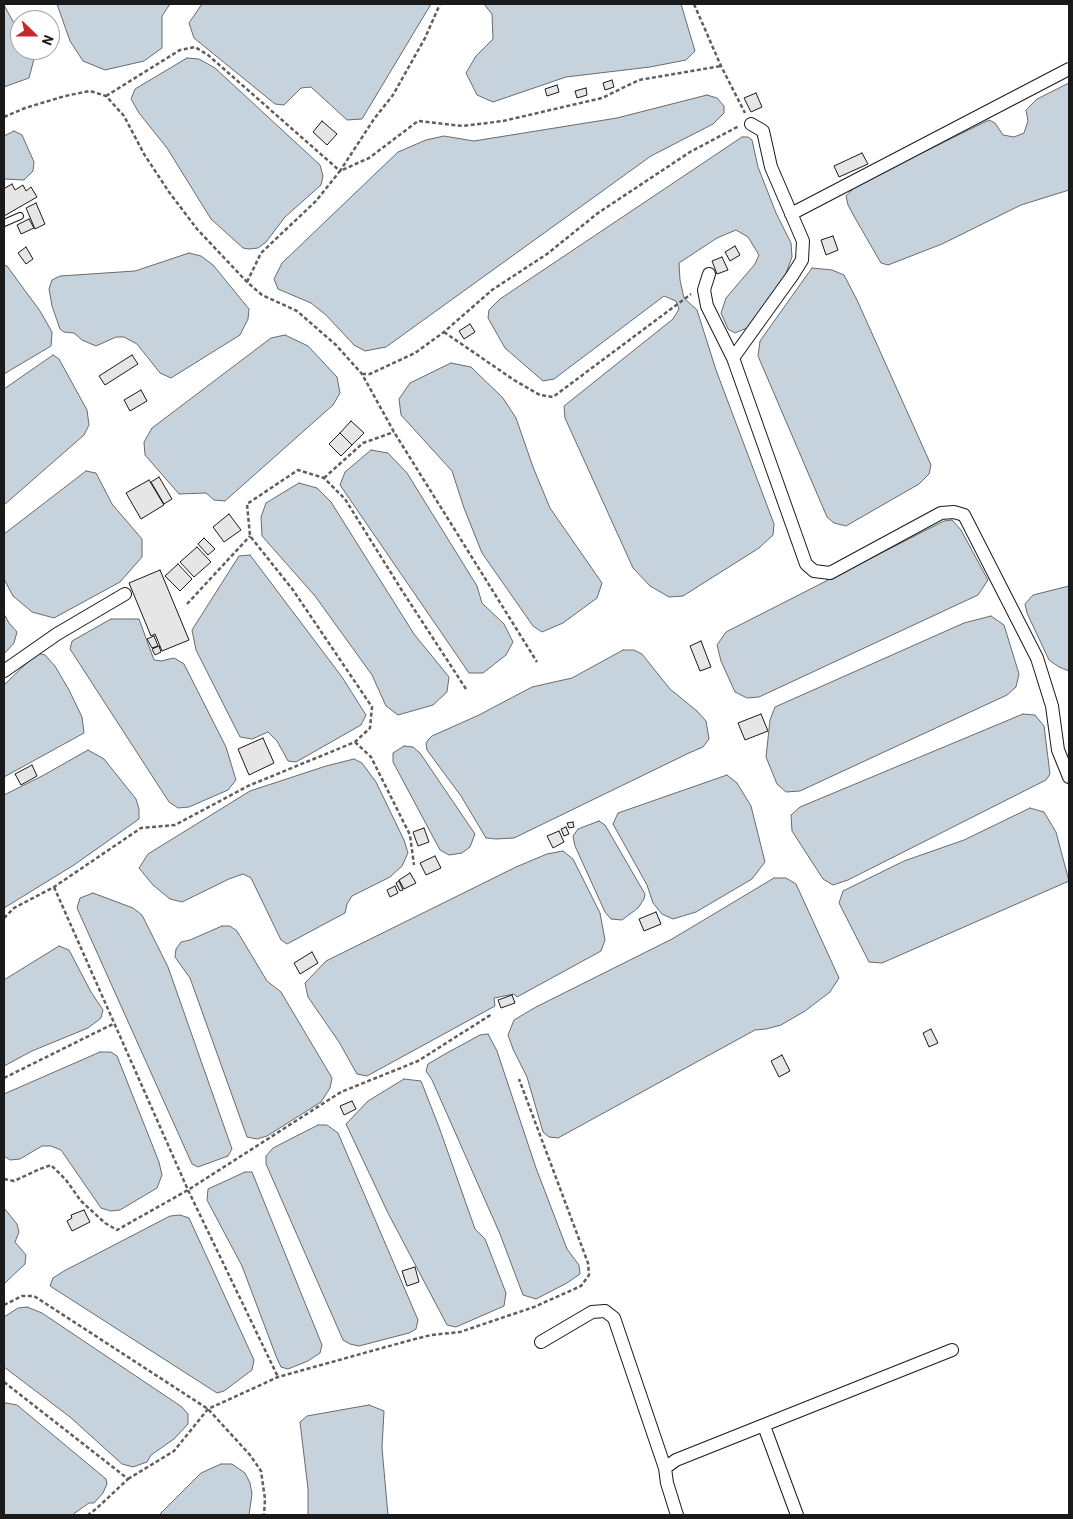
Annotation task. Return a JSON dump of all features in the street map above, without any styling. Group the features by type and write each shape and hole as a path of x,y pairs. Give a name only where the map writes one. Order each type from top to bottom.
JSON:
{"street":[{"path":"792,214 1069,69"},
{"path":"733,358 802,260 804,241 771,167 763,131 751,124"},
{"path":"709,274 704,290 706,306 733,358 806,564 814,571 830,573 941,513 954,512 964,515 1037,658 1052,706 1058,750 1069,777"},
{"path":"4,671 57,634 125,594"},
{"path":"541,1342 592,1312 605,1311 614,1318 665,1468 667,1483 677,1515"},
{"path":"665,1468 676,1460 952,1350"},
{"path":"764,1426 797,1515"}],"lane":[{"path":"4,223 20,216"}],"path":[{"path":"247,282 261,253 316,201 340,171 374,119 393,95 425,38 440,4"},
{"path":"362,374 370,374 415,352 444,332 492,290 547,254 598,213 690,152 743,124 751,124 721,66 694,4"},
{"path":"106,96 180,50 194,47 208,55 340,171"},
{"path":"340,171 369,158 418,121 463,126 503,121 602,98 639,80 721,66"},
{"path":"4,117 25,108 90,90 106,96 124,116 149,162 197,229 247,282 262,295 297,311 336,345 362,374 394,432 537,662"},
{"path":"444,332 514,380 540,395 553,397 690,295"},
{"path":"324,478 363,443 394,432"},
{"path":"4,918 14,908 54,887 141,828 175,826 248,786 355,742 370,728 372,707 293,590 250,536 247,504 298,470 324,478 345,499 401,590 466,689"},
{"path":"187,604 250,536"},
{"path":"355,742 371,756 410,836 414,865"},
{"path":"54,887 188,1190 278,1377"},
{"path":"4,1179 14,1181 51,1165 66,1180 81,1201 105,1223 117,1230 188,1190 341,1092 418,1061 492,1014"},
{"path":"4,1078 115,1024"},
{"path":"88,1515 96,1510 128,1479 174,1451 208,1409 278,1377 418,1338 460,1332 534,1307 581,1286 589,1276 588,1263 519,1079"},
{"path":"4,1305 22,1296 34,1296 208,1409 250,1455 261,1471 265,1499 264,1515"},
{"path":"4,1382 128,1479"}],"shaded area":[{"path":"57,4 170,4 162,16 162,48 144,61 105,70 83,61 70,41"},
{"path":"202,4 431,4 362,119 347,120 311,87 301,88 284,105 275,104 194,38 189,23"},
{"path":"484,4 681,4 695,51 686,60 650,67 566,77 493,102 477,95 466,73 476,56 493,39 492,14"},
{"path":"4,5 10,16 10,60 34,60 29,78 4,87"},
{"path":"187,58 199,59 215,68 320,165 323,176 321,185 285,217 266,242 258,248 243,248 211,219 167,148 139,113 131,99 135,89"},
{"path":"1069,83 1069,190 1021,205 942,244 888,265 881,263 848,205 846,196 858,184 989,120 995,123 1003,135 1014,137 1024,133 1028,121 1026,110 1037,99"},
{"path":"707,95 717,98 724,106 724,113 713,124 651,156 386,347 365,351 354,345 326,315 311,303 278,289 274,279 282,263 398,152 426,140 444,136 474,141 617,118"},
{"path":"14,131 22,135 34,162 33,171 24,180 4,179 4,136"},
{"path":"742,137 748,137 752,140 758,167 776,213 791,243 792,257 785,276 747,328 735,333 728,329 721,313 726,298 755,264 759,255 748,237 736,230 717,238 679,263 680,280 684,298 697,310 716,370 774,524 773,535 759,548 683,596 669,597 650,586 633,568 565,418 564,406 673,319 679,309 676,301 664,296 554,379 543,381 505,348 488,318 489,310 500,299"},
{"path":"189,253 201,256 213,265 249,309 248,319 240,335 171,378 160,373 137,344 124,337 116,337 96,346 82,340 74,333 64,332 60,329 52,306 49,289 52,280 60,276 135,271"},
{"path":"4,265 7,266 40,311 52,332 51,346 4,374"},
{"path":"812,268 832,270 844,275 931,465 929,474 919,484 846,526 834,523 827,517 758,356 760,341"},
{"path":"285,335 308,346 337,377 340,393 333,405 225,501 214,500 206,493 179,494 145,455 144,442 152,428 271,338"},
{"path":"53,355 59,359 87,410 89,425 84,435 4,505 4,389"},
{"path":"451,363 471,367 503,398 516,418 550,508 602,583 597,598 563,623 542,632 533,626 482,553 452,471 401,415 399,399 410,383"},
{"path":"371,450 388,453 407,473 477,586 482,603 504,624 513,642 506,655 483,673 469,673 340,485 345,472"},
{"path":"86,471 96,473 112,504 142,539 142,557 120,582 54,618 32,612 13,596 4,579 4,534"},
{"path":"299,483 317,488 331,502 414,634 449,677 447,692 433,705 398,715 386,706 372,675 315,596 262,536 261,517 266,503"},
{"path":"952,520 961,530 988,580 978,595 759,697 747,698 735,692 721,661 717,645 726,632 944,521"},
{"path":"250,555 342,677 366,715 361,725 296,762 288,761 277,741 268,732 252,739 240,737 196,650 192,630 239,556"},
{"path":"1069,586 1069,671 1049,660 1027,613 1025,604 1033,595"},
{"path":"4,614 17,632 14,643 4,654"},
{"path":"991,616 1004,625 1019,674 1016,687 1007,695 800,791 786,792 777,784 766,757 770,720 775,707 964,623"},
{"path":"111,619 139,619 154,660 161,661 174,658 184,664 226,747 236,780 228,790 189,807 178,808 169,802 70,649 72,641"},
{"path":"623,650 634,650 642,654 670,689 706,721 709,739 703,747 514,838 486,838 461,796 427,750 426,744 428,740 432,736 479,715 532,687 572,678"},
{"path":"37,653 45,655 55,666 82,717 84,733 4,777 4,685"},
{"path":"1023,714 1035,715 1044,726 1050,774 1046,780 848,880 833,885 823,879 792,831 791,815 800,807"},
{"path":"404,746 413,747 420,753 475,834 470,847 462,853 449,855 440,850 393,762 393,753"},
{"path":"88,750 104,759 136,799 139,819 74,865 4,908 4,795"},
{"path":"354,759 362,763 376,782 404,840 408,853 402,866 390,877 352,896 347,904 345,913 287,944 281,940 251,878 243,874 182,902 170,899 153,885 139,868 148,854 250,791 326,766"},
{"path":"727,775 737,783 751,806 765,862 752,879 696,912 673,919 662,914 653,903 647,885 613,824 618,813"},
{"path":"1030,808 1044,812 1056,832 1069,881 882,963 869,962 839,903 843,891 904,861 964,840"},
{"path":"599,821 605,825 645,894 638,908 622,920 611,919 605,912 575,846 573,836 578,829"},
{"path":"563,851 573,859 600,913 605,940 601,951 517,997 514,994 494,998 495,1006 367,1076 357,1074 339,1042 308,997 305,983 326,961 516,867 547,854"},
{"path":"774,878 786,878 796,884 839,978 830,992 805,1011 781,1025 755,1030 558,1138 549,1137 543,1132 527,1077 508,1035 514,1020 536,1007 672,939"},
{"path":"93,893 133,908 142,915 168,967 232,1149 228,1156 198,1167 192,1164 77,908 80,898"},
{"path":"222,926 230,926 237,931 267,981 281,992 332,1078 330,1088 321,1102 267,1136 257,1139 247,1137 190,978 175,957 176,949 181,942"},
{"path":"59,946 69,950 91,992 103,1010 101,1018 88,1028 32,1051 4,1066 4,980"},
{"path":"488,1034 497,1051 536,1168 567,1249 579,1265 580,1274 536,1299 523,1295 500,1234 432,1080 426,1071 428,1064 480,1035"},
{"path":"100,1052 111,1052 117,1056 159,1162 162,1175 157,1188 120,1210 111,1211 101,1208 61,1150 51,1146 42,1146 20,1159 10,1160 4,1156 4,1094"},
{"path":"404,1079 421,1081 475,1229 485,1239 506,1293 504,1306 456,1327 447,1325 388,1213 346,1124 368,1101"},
{"path":"318,1125 327,1125 338,1133 418,1320 416,1329 409,1333 359,1346 343,1340 266,1164 266,1156 273,1148"},
{"path":"245,1172 252,1172 322,1345 320,1353 308,1361 288,1369 281,1367 242,1266 207,1200 208,1189"},
{"path":"4,1208 17,1224 19,1232 15,1242 26,1255 25,1264 4,1284"},
{"path":"180,1215 189,1218 254,1360 252,1370 224,1391 217,1393 50,1286 53,1278 64,1271 170,1216"},
{"path":"27,1307 42,1313 182,1407 188,1414 188,1424 174,1439 151,1455 147,1462 133,1467 122,1464 70,1417 4,1367 4,1317 18,1308"},
{"path":"4,1404 17,1405 106,1479 107,1484 103,1493 94,1503 89,1503 72,1515 4,1515"},
{"path":"369,1405 384,1411 382,1448 388,1515 308,1515 308,1489 300,1422 307,1416"},
{"path":"221,1464 232,1464 245,1473 250,1483 252,1494 249,1515 159,1515 201,1473"}],"building":[{"path":"612,80 614,87 605,90 603,83"},
{"path":"557,85 559,92 547,96 545,89"},
{"path":"586,88 587,95 577,98 575,91"},
{"path":"756,93 762,107 751,112 744,98"},
{"path":"322,121 337,134 327,145 313,132"},
{"path":"862,153 868,164 839,177 834,166"},
{"path":"12,184 15,190 23,185 26,191 31,187 37,197 4,216 4,186 5,188"},
{"path":"36,203 45,224 35,229 26,208"},
{"path":"29,219 34,228 21,234 17,225"},
{"path":"833,236 838,250 826,255 821,240"},
{"path":"735,246 740,255 730,261 725,252"},
{"path":"26,247 33,259 26,264 18,253"},
{"path":"722,257 728,270 717,274 712,261"},
{"path":"470,324 475,332 464,339 459,331"},
{"path":"132,355 138,364 105,385 99,376"},
{"path":"141,390 147,401 130,411 124,400"},
{"path":"351,421 364,433 352,445 340,433"},
{"path":"340,433 352,445 341,456 329,444"},
{"path":"159,477 172,499 164,504 151,482"},
{"path":"149,480 164,505 141,519 126,493"},
{"path":"229,514 241,530 224,542 213,527"},
{"path":"204,538 215,549 208,555 198,544"},
{"path":"197,547 211,562 194,577 180,562"},
{"path":"178,564 192,579 180,591 165,576"},
{"path":"160,570 189,640 162,651 155,634 151,636 129,583"},
{"path":"154,636 158,646 152,648 147,639"},
{"path":"701,641 711,667 700,671 690,646"},
{"path":"159,646 161,652 155,655 152,649"},
{"path":"761,714 768,731 745,740 738,723"},
{"path":"263,738 274,763 249,775 238,749"},
{"path":"32,765 37,776 21,785 15,774"},
{"path":"573,822 574,827 569,828 567,823"},
{"path":"566,827 569,834 564,836 561,829"},
{"path":"424,828 429,842 418,846 413,832"},
{"path":"559,831 564,842 553,848 547,836"},
{"path":"435,856 441,868 426,875 420,863"},
{"path":"410,873 416,883 404,889 399,880"},
{"path":"399,881 403,890 400,891 396,883"},
{"path":"395,886 398,893 390,897 387,890"},
{"path":"656,912 661,924 644,931 639,919"},
{"path":"312,952 318,963 300,974 294,963"},
{"path":"512,995 515,1003 501,1008 498,1000"},
{"path":"931,1029 938,1043 929,1047 923,1033"},
{"path":"782,1055 790,1071 779,1077 771,1061"},
{"path":"352,1101 356,1109 344,1115 340,1106"},
{"path":"84,1210 90,1222 72,1231 67,1221 72,1218 71,1215"},
{"path":"415,1267 419,1282 407,1286 402,1271"}]}
